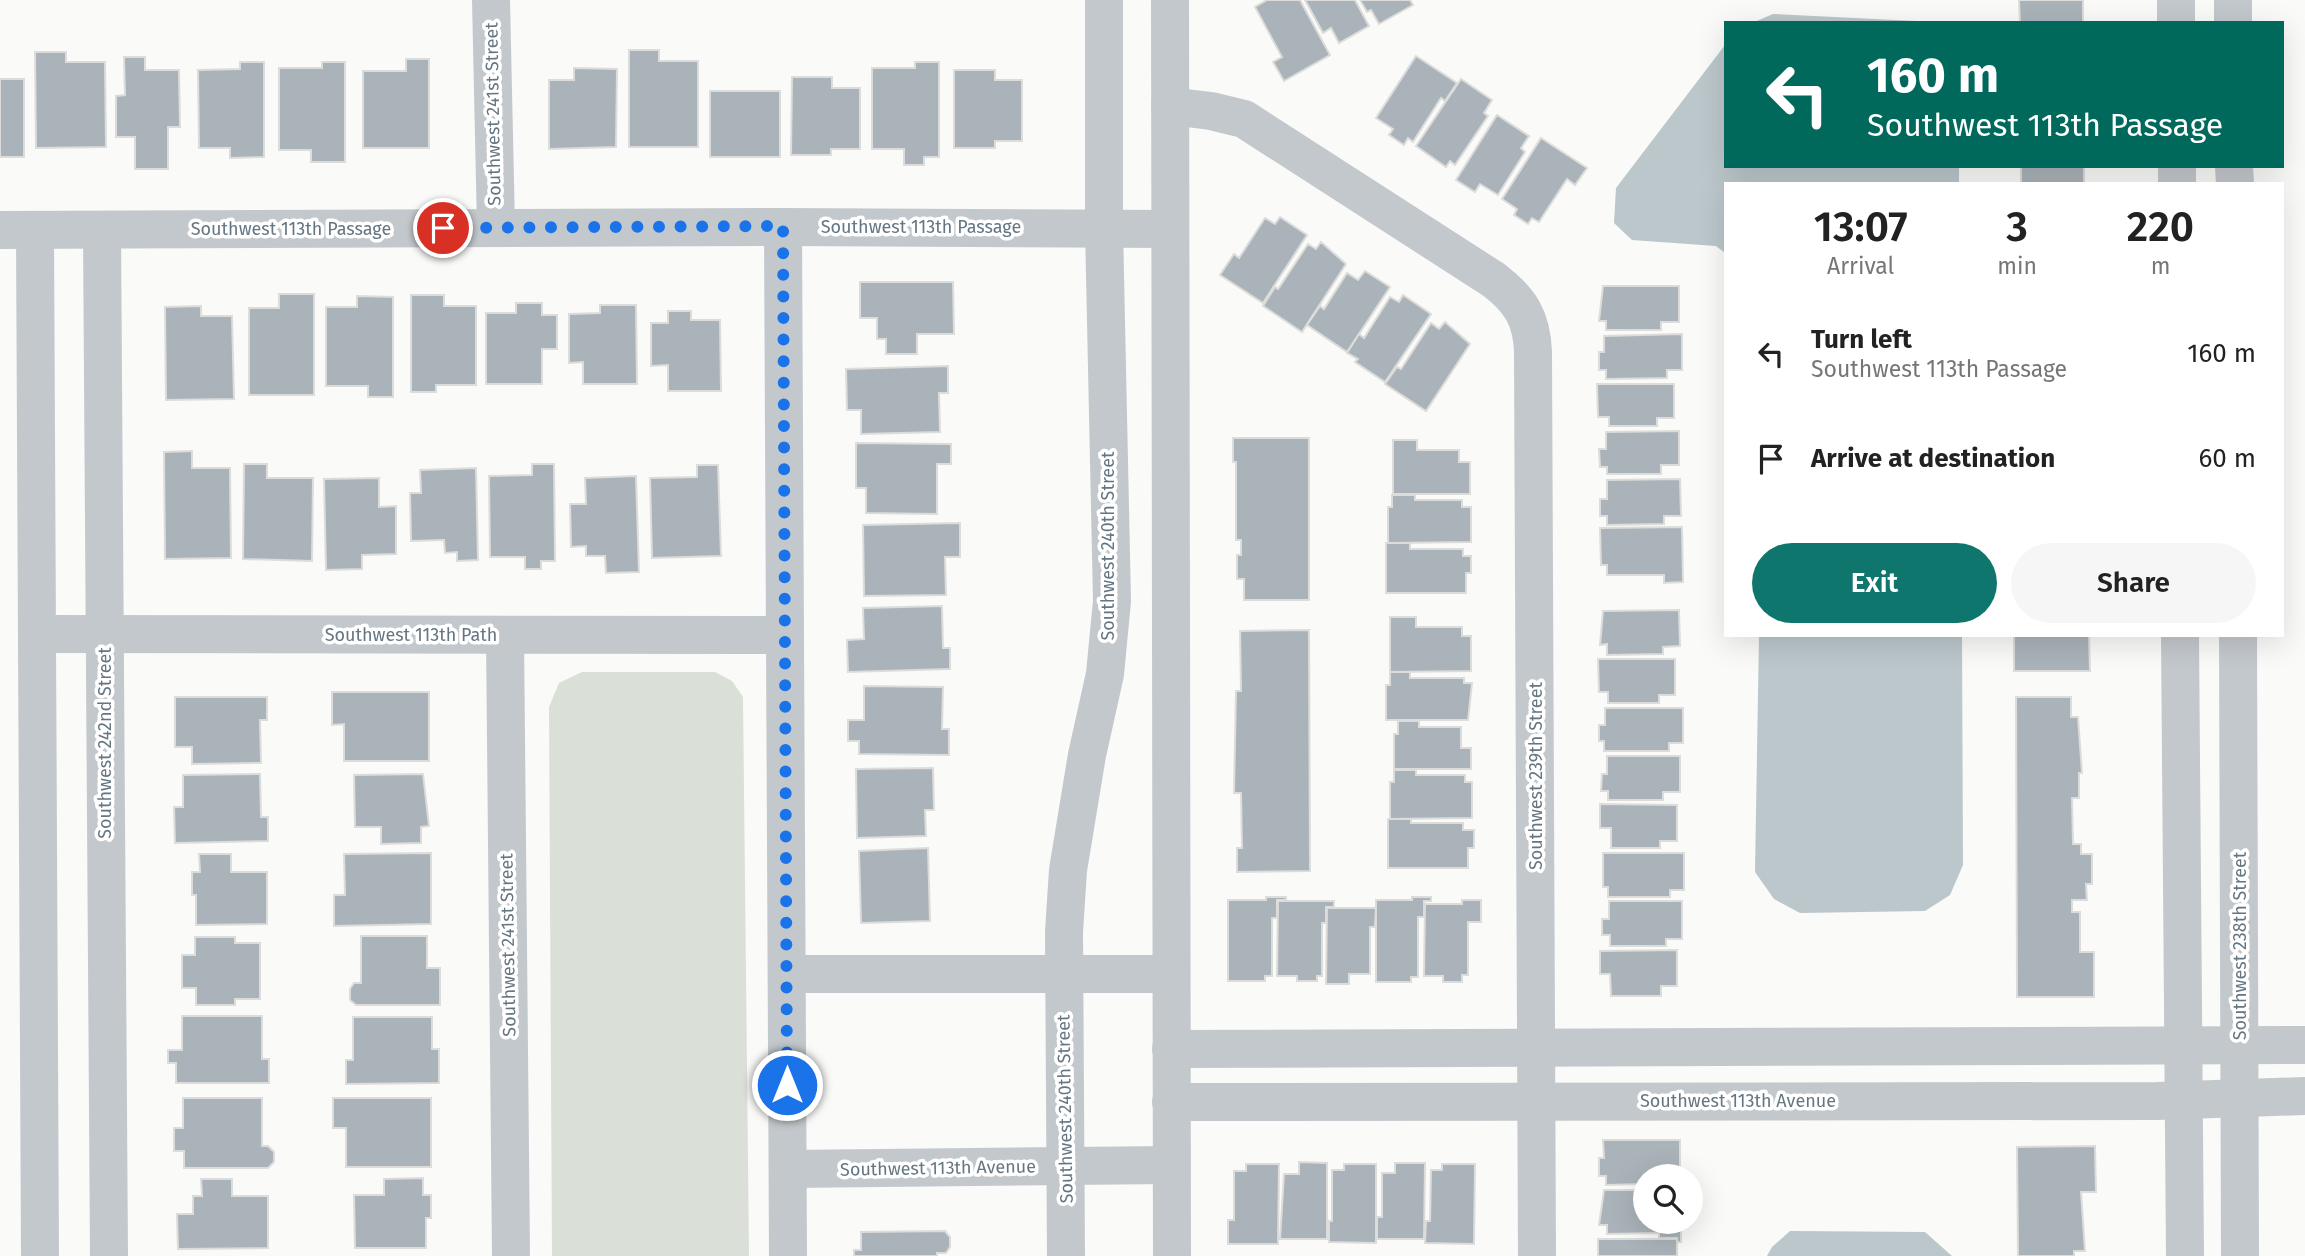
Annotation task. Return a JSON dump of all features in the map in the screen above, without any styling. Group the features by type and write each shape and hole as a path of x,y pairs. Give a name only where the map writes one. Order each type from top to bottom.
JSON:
{"street":[{"name":"Southwest 241st Street","path":"491,0 496,227"},
{"name":"Southwest 240th Street","path":"1066,1256 1063,974 1068,870 1111,631 1104,228 1104,0"},
{"path":"1170,0 1172,1256"},
{"path":"2176,0 2176,21"},
{"path":"2233,0 2233,21"},
{"name":"Southwest 239th Street","path":"1170,106 1244,118 1494,281 1518,300 1529,322 1533,352 1537,1256"},
{"name":"Southwest 113th Passage","path":"18,230 783,226 1170,229"},
{"path":"783,226 788,1256"},
{"path":"18,230 37,634 40,1256"},
{"name":"Southwest 242nd Street","path":"102,230 109,1256"},
{"name":"Southwest 113th Path","path":"37,634 785,635"},
{"name":"Southwest 241st Street","path":"505,635 511,1256"},
{"path":"2180,637 2185,1256"},
{"name":"Southwest 238th Street","path":"2238,637 2240,1256"},
{"path":"787,974 1170,974"},
{"path":"1171,1049 2305,1045"},
{"name":"Southwest 113th Avenue","path":"1171,1102 2183,1099 2305,1096"},
{"name":"Southwest 113th Avenue","path":"788,1169 1171,1166"}],"shaded area":[{"path":"1773,14 1916,21 1757,21"},
{"path":"1724,46 1724,168 1959,168 1959,182 1724,182 1724,252 1716,246 1632,240 1614,223 1616,188"},
{"path":"1759,637 1962,637 1963,865 1950,895 1925,911 1800,913 1774,899 1755,872"},
{"path":"582,672 715,672 732,681 743,697 749,1256 552,1256 549,707 559,683"},
{"path":"1790,1231 1925,1232 1952,1256 1767,1256 1772,1247"}],"building":[{"path":"1267,0 1300,0 1330,55 1284,81 1273,62 1282,57 1255,7"},
{"path":"1305,0 1355,0 1369,26 1339,43 1331,28 1323,33"},
{"path":"1360,0 1410,0 1413,5 1379,24 1371,10 1367,12"},
{"path":"2019,0 2083,0 2083,21 2020,21"},
{"path":"629,50 659,50 659,61 698,61 698,147 629,147"},
{"path":"35,52 66,52 66,62 105,62 106,147 36,148"},
{"path":"1416,56 1457,83 1445,101 1441,98 1413,142 1408,138 1404,145 1389,135 1393,129 1376,118"},
{"path":"124,57 145,57 145,70 179,70 180,127 168,127 168,169 135,169 135,137 116,137 116,96 125,95"},
{"path":"406,59 429,59 429,148 363,148 363,71 406,71"},
{"path":"240,62 264,62 264,157 230,158 230,148 199,148 198,70 240,69"},
{"path":"322,62 345,62 345,162 311,162 311,150 279,150 279,68 322,68"},
{"path":"915,62 939,62 939,157 924,157 924,165 904,165 904,149 872,149 872,68 915,68"},
{"path":"574,68 617,69 616,147 549,149 549,80 574,80"},
{"path":"954,70 995,70 995,80 1022,80 1022,141 995,141 995,148 954,148"},
{"path":"792,77 832,77 832,88 860,88 860,149 831,149 831,155 791,155"},
{"path":"0,79 24,79 24,157 0,157"},
{"path":"1461,79 1492,100 1484,113 1488,116 1455,165 1450,161 1446,167 1416,146"},
{"path":"710,91 780,91 780,157 710,157"},
{"path":"1497,115 1529,136 1521,148 1525,152 1498,195 1480,184 1475,192 1456,180"},
{"path":"1541,138 1587,168 1575,185 1567,179 1539,222 1532,218 1528,224 1514,215 1517,209 1502,199"},
{"path":"2021,168 2084,168 2084,182 2021,182"},
{"path":"1280,217 1307,235 1263,303 1220,275 1234,254 1239,258 1265,218 1275,224"},
{"path":"1321,242 1346,264 1302,332 1263,306 1275,287 1278,289 1308,244 1316,249"},
{"path":"1365,271 1390,287 1347,352 1307,325 1320,306 1324,309 1347,273 1358,280"},
{"path":"860,282 953,282 954,334 917,334 917,354 886,354 886,339 877,339 877,318 860,318"},
{"path":"1603,286 1679,286 1679,322 1661,322 1661,330 1606,330 1606,321 1599,321"},
{"path":"279,294 314,294 314,395 249,395 249,308 279,308"},
{"path":"411,295 444,295 444,306 476,306 476,385 436,385 436,392 411,392"},
{"path":"1403,295 1431,314 1385,382 1355,362 1358,359 1347,353 1359,334 1364,338 1390,297 1399,302"},
{"path":"357,296 393,297 393,397 368,397 368,386 326,386 326,307 357,307"},
{"path":"516,303 542,303 542,315 557,315 557,349 542,349 542,384 486,384 486,313 516,313"},
{"path":"600,305 636,305 637,384 583,384 583,362 569,363 569,314 600,313"},
{"path":"201,306 201,316 232,316 234,399 166,400 165,307"},
{"path":"668,311 691,311 691,320 720,320 721,391 668,391 668,365 651,366 651,323 668,323"},
{"path":"1445,322 1470,344 1426,411 1385,384 1397,367 1401,369 1431,323 1439,329"},
{"path":"1682,334 1682,370 1667,370 1667,378 1606,379 1606,370 1599,370 1599,352 1604,352 1604,336"},
{"path":"948,366 948,393 939,393 940,432 861,434 861,410 847,410 846,369"},
{"path":"1597,384 1674,384 1674,418 1657,418 1657,426 1609,426 1609,417 1598,417"},
{"path":"1679,431 1679,465 1661,465 1661,474 1607,474 1607,467 1600,467 1599,449 1606,449 1606,432"},
{"path":"1233,438 1309,438 1309,600 1244,600 1244,579 1237,579 1237,555 1241,555 1241,540 1236,540 1236,462 1233,462"},
{"path":"1393,440 1417,440 1417,450 1459,450 1459,462 1470,462 1470,494 1393,494"},
{"path":"856,443 951,444 951,464 937,464 937,514 866,513 866,488 856,488"},
{"path":"192,451 192,468 230,468 231,558 165,559 164,452"},
{"path":"244,464 267,464 267,478 313,478 312,561 243,559"},
{"path":"532,464 554,464 555,561 541,561 541,569 525,569 525,557 490,557 489,476 532,475"},
{"path":"697,465 718,465 721,556 652,558 650,478 697,477"},
{"path":"476,468 478,560 457,561 457,552 445,553 444,540 411,541 410,493 421,493 420,470"},
{"path":"636,476 639,572 606,573 605,556 586,556 586,546 571,547 570,504 586,504 585,478"},
{"path":"379,478 379,507 396,506 396,554 362,555 362,569 326,570 324,479"},
{"path":"1680,479 1681,516 1664,516 1664,524 1607,525 1607,516 1600,516 1600,499 1607,499 1607,480"},
{"path":"1392,495 1415,495 1415,500 1462,500 1462,507 1471,507 1471,542 1388,543 1388,507 1392,507"},
{"path":"960,523 960,557 945,557 946,595 864,596 863,525"},
{"path":"1682,527 1683,582 1664,583 1664,575 1607,575 1607,565 1601,565 1600,528"},
{"path":"1386,543 1410,543 1410,549 1463,549 1463,556 1471,556 1471,573 1466,573 1466,593 1386,593"},
{"path":"942,606 943,648 950,648 950,669 848,672 847,640 864,639 863,608"},
{"path":"1679,610 1680,646 1663,647 1663,654 1607,655 1607,644 1600,645 1603,611"},
{"path":"1390,617 1416,617 1416,627 1462,627 1462,636 1471,636 1471,671 1390,672"},
{"path":"1309,630 1310,871 1237,872 1237,848 1242,848 1241,793 1234,793 1236,691 1241,691 1240,631"},
{"path":"2014,637 2089,637 2090,671 2014,671"},
{"path":"1598,659 1675,659 1675,695 1659,695 1659,703 1608,703 1608,692 1599,692"},
{"path":"1390,672 1410,672 1410,678 1464,678 1464,683 1472,683 1468,720 1386,720 1386,685 1390,685"},
{"path":"864,686 943,687 942,729 949,729 949,755 859,754 859,741 848,741 848,720 864,720"},
{"path":"332,692 429,692 429,761 344,761 344,724 332,725"},
{"path":"175,697 267,697 267,720 260,720 261,763 192,764 192,747 175,747"},
{"path":"2016,697 2071,697 2071,717 2078,717 2082,773 2079,773 2079,798 2072,798 2073,844 2081,844 2081,854 2092,854 2092,884 2086,884 2087,900 2072,900 2072,912 2080,912 2080,952 2094,952 2094,997 2017,997"},
{"path":"1605,708 1683,708 1683,743 1669,743 1669,751 1604,751 1604,741 1599,741 1599,725 1605,725"},
{"path":"1398,721 1419,721 1419,727 1461,727 1461,748 1471,748 1471,769 1394,769 1394,734 1398,734"},
{"path":"1607,756 1680,756 1680,792 1663,792 1663,800 1608,800 1608,791 1601,791 1602,774 1607,774"},
{"path":"933,768 934,810 925,810 926,836 857,838 856,769"},
{"path":"1394,770 1416,770 1416,775 1465,775 1465,782 1472,782 1472,818 1390,819 1390,782 1394,782"},
{"path":"260,774 261,817 268,817 268,841 175,843 174,807 183,807 183,775"},
{"path":"423,774 429,826 421,827 421,843 381,844 381,827 355,827 354,775"},
{"path":"1600,804 1677,805 1677,841 1660,841 1660,848 1611,848 1611,828 1600,828"},
{"path":"1388,819 1411,819 1411,823 1463,823 1463,830 1474,830 1474,848 1468,848 1468,868 1388,868"},
{"path":"928,848 930,921 861,923 859,851"},
{"path":"431,853 431,924 334,926 334,895 345,895 344,854"},
{"path":"1603,853 1684,853 1684,890 1670,890 1670,897 1608,897 1608,887 1603,887"},
{"path":"199,854 231,854 231,872 267,872 267,924 196,925 196,895 192,895 192,872 200,872"},
{"path":"1266,897 1286,897 1286,900 1277,900 1277,918 1272,918 1272,976 1265,976 1265,981 1228,981 1228,900 1266,900"},
{"path":"1412,897 1431,897 1431,901 1424,901 1424,917 1418,917 1418,977 1411,977 1411,982 1376,982 1376,900 1412,900"},
{"path":"1462,900 1481,900 1481,922 1468,922 1468,975 1462,975 1462,982 1443,982 1443,976 1424,976 1425,904 1462,904"},
{"path":"1278,901 1334,901 1334,907 1326,907 1326,923 1322,923 1322,976 1317,976 1317,981 1297,981 1297,976 1277,976"},
{"path":"1609,901 1682,901 1682,939 1666,939 1666,946 1610,946 1610,935 1602,935 1602,919 1609,919"},
{"path":"1327,908 1376,908 1375,927 1370,927 1370,974 1349,974 1349,984 1326,984"},
{"path":"361,936 427,936 427,968 440,968 440,1005 356,1005 350,1000 350,989 354,983 361,983"},
{"path":"195,937 235,937 235,943 260,943 260,999 235,999 235,1005 196,1005 196,988 182,988 182,955 195,955"},
{"path":"1677,950 1677,986 1661,986 1661,996 1611,996 1610,974 1600,974 1600,951"},
{"path":"182,1016 262,1016 262,1059 269,1059 269,1083 176,1083 176,1063 168,1063 168,1050 182,1050"},
{"path":"353,1017 432,1017 432,1049 439,1049 439,1083 346,1084 346,1060 353,1060"},
{"path":"183,1098 262,1098 262,1146 268,1146 274,1152 274,1162 268,1168 184,1168 184,1151 174,1151 174,1128 183,1128"},
{"path":"333,1098 431,1098 431,1167 346,1167 346,1128 333,1128"},
{"path":"1603,1140 1680,1140 1680,1164 1633,1164 1633,1184 1606,1185 1606,1176 1599,1176 1599,1158 1604,1158"},
{"path":"2095,1146 2096,1192 2081,1192 2085,1251 2074,1251 2074,1256 2018,1256 2017,1147"},
{"path":"1299,1162 1327,1163 1327,1239 1280,1239 1284,1174 1299,1174"},
{"path":"1395,1163 1425,1163 1424,1239 1377,1239 1377,1217 1382,1217 1382,1173 1395,1173"},
{"path":"1246,1164 1279,1164 1278,1244 1228,1244 1228,1220 1234,1220 1234,1171 1246,1171"},
{"path":"1344,1164 1376,1164 1376,1243 1329,1242 1329,1221 1332,1221 1332,1170 1344,1170"},
{"path":"1442,1164 1475,1164 1474,1244 1425,1243 1426,1221 1430,1221 1431,1170 1442,1170"},
{"path":"423,1178 423,1195 431,1195 431,1218 426,1218 426,1248 355,1248 354,1195 384,1195 384,1179"},
{"path":"201,1179 232,1179 232,1196 268,1196 268,1248 178,1249 177,1214 193,1214 193,1196 202,1196"},
{"path":"1604,1190 1633,1190 1633,1234 1607,1234 1607,1225 1599,1225"},
{"path":"945,1231 950,1237 950,1247 946,1253 937,1253 937,1256 854,1256 854,1250 861,1250 861,1232"},
{"path":"1659,1234 1681,1234 1681,1242 1677,1242 1677,1238 1659,1238"},
{"path":"1598,1239 1677,1239 1677,1256 1598,1256"}],"route":[{"path":"443,228 783,226 787,1085"}]}
